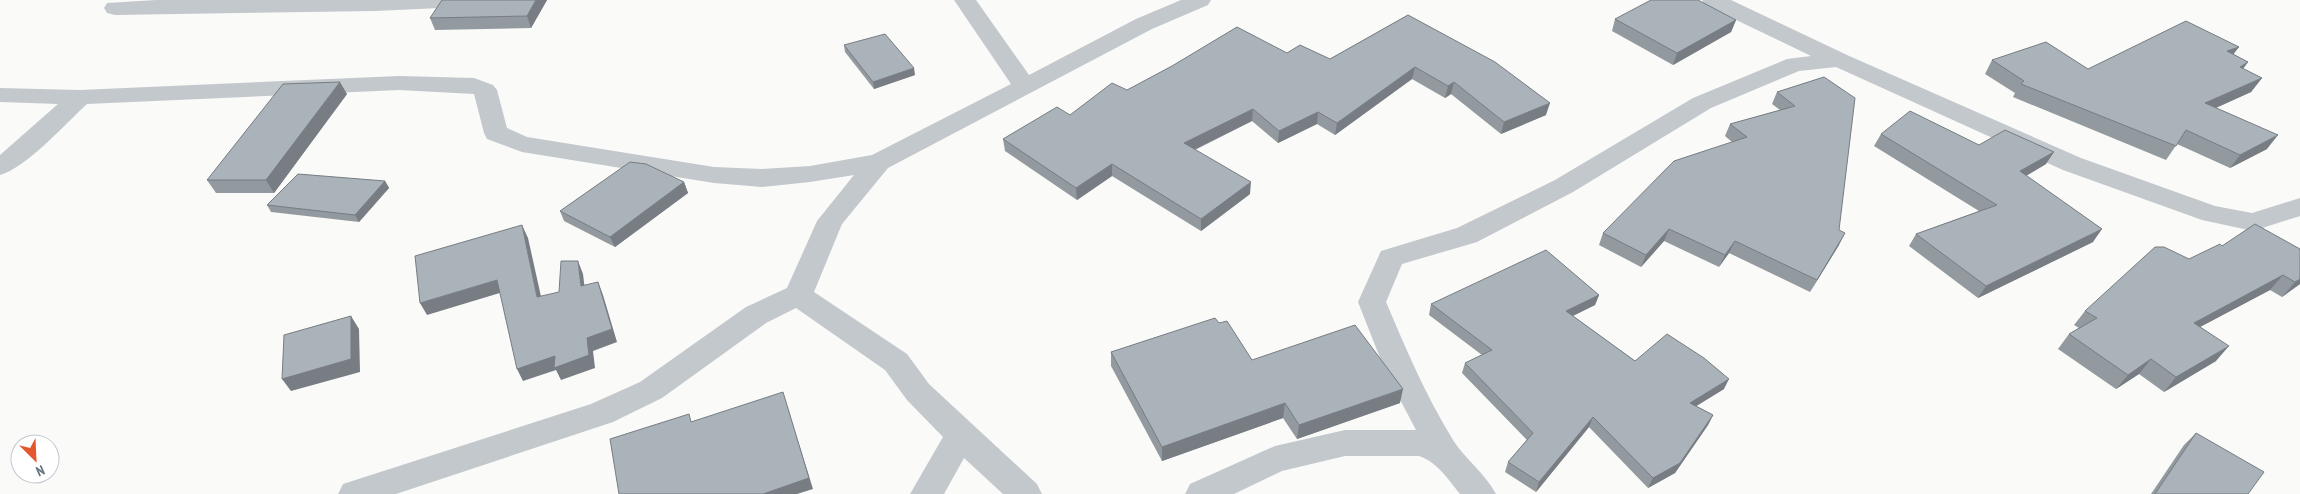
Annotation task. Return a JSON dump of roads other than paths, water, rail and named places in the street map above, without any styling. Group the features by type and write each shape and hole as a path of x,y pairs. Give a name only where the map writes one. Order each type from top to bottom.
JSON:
{"street":[{"path":"114,8 163,3 369,5 462,0"},
{"path":"965,0 1024,85"},
{"path":"0,95 80,97 399,83 474,85 485,90 496,133 522,144 714,175 762,178 810,174 879,162 1144,24 1200,0"},
{"path":"1714,0 1839,60 2072,164 2211,214 2253,222 2276,237"},
{"path":"1479,494 1443,451 1400,374 1372,302 1391,258 1476,231 1564,186 1702,103 1795,64 1839,60"},
{"path":"0,167 19,153 80,97"},
{"path":"355,494 602,413 651,390 756,316 798,295 830,222 879,162"},
{"path":"2253,222 2300,207"},
{"path":"798,295 896,362 918,392 1025,494"},
{"path":"927,494 961,435"},
{"path":"1202,494 1275,459 1345,443 1420,443 1440,450 1454,462"}]}
